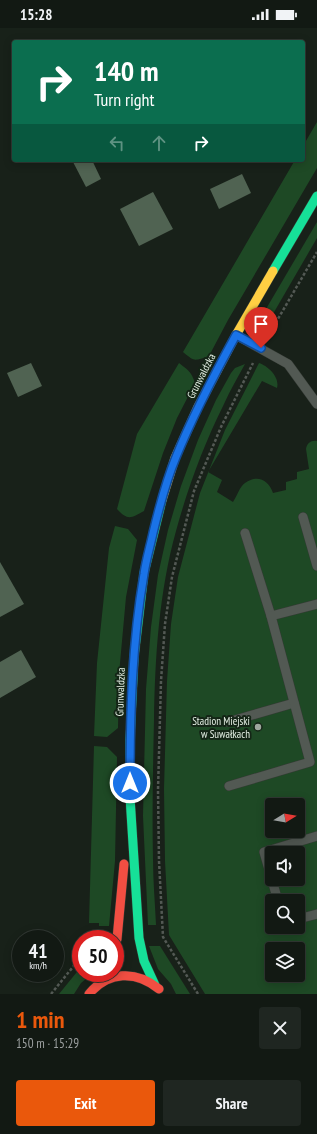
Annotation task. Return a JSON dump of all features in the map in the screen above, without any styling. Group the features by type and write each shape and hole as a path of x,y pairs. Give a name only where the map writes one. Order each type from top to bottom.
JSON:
{"main road":[{"name":"Grunwaldzka","path":"155,985 144,961 139,938 130,797 130,740 134,657 144,573 158,514 175,458 198,407 236,335 317,196"},
{"name":"Grunwaldzka","path":"118,930 130,797"},
{"path":"124,975 143,978 155,985 163,994"},
{"path":"89,994 101,982"}],"lane":[{"path":"236,335 288,364 317,404"},
{"path":"303,517 317,566"},
{"path":"229,786 313,761 294,703 271,616 246,533"},
{"path":"271,616 317,604"},
{"path":"228,722 294,703"},
{"path":"276,894 264,852 317,836"},
{"path":"305,917 317,914"}],"path":[{"path":"198,994 163,937 159,862 158,790 161,681 165,624 172,577 194,491 221,427 261,348 317,252"},
{"path":"51,994 72,968"}],"green space":[{"path":"317,122 317,168 228,320 209,356 197,360 190,358 183,352 294,162 305,162 305,143"},
{"path":"317,222 317,238 266,326 266,309"},
{"path":"179,363 189,371 195,383 177,418 163,453 144,511 133,517 127,517 117,509 137,434"},
{"path":"259,363 266,367 275,376 277,380 277,388 262,381 209,470 225,430"},
{"path":"245,364 217,419 197,466 176,531 166,577 159,625 155,696 153,876 156,925 148,925 143,816 146,689 151,627 158,575 168,530 181,486 198,440 216,400 231,373 235,368"},
{"name":"Stadion Miejski w Suwałkach","path":"317,441 317,994 205,994 169,935 165,861 164,789 167,681 171,624 178,577 200,493 208,472 222,480 217,492 233,502 243,484 249,480 258,479 266,482 273,493 286,490 286,482 297,479 297,472 309,469 306,449 308,444"},
{"path":"115,526 128,529 137,540 126,597 119,674 118,728 107,737 94,736 97,663 109,548"},
{"path":"94,746 107,747 117,757 115,861 109,926 99,926 99,923 89,923"},
{"path":"149,946 160,946 190,994 176,994 171,984 158,969"},
{"path":"72,978 72,982 82,982 74,994 59,994"}],"building":[{"path":"73,162 93,162 101,179 86,187"},
{"path":"242,174 251,193 219,209 210,189"},
{"path":"153,192 173,229 139,246 120,209"},
{"path":"31,363 42,386 18,397 7,373"},
{"path":"0,562 24,604 0,617"},
{"path":"21,650 36,677 0,698 0,662"}],"traffic: fast":[{"path":"273,271 317,196"},
{"path":"155,985 144,961 139,938 130,797 130,740 134,657 144,573 162,500"}],"traffic: slow":[{"path":"162,500 175,458 198,407 236,335 273,271"}],"traffic: jam":[{"path":"118,930 124,864"},
{"path":"89,994 105,981 113,977 122,976 132,976 141,979 159,989"}],"place":[{"name":"Stadion Miejski w Suwałkach","path":"258,727"}],"route":[{"path":"130,783 130,740 134,657 138,618 144,573 158,514 175,458 198,407 236,335 261,348"}]}
